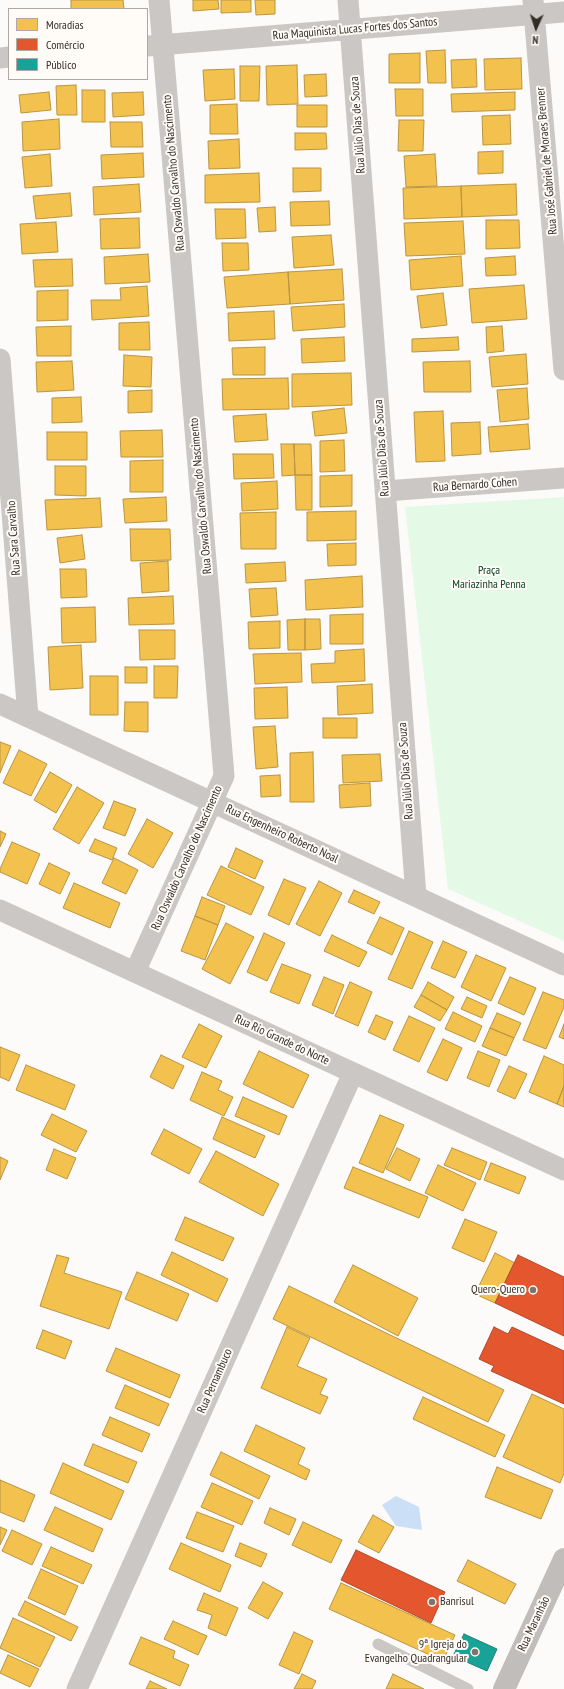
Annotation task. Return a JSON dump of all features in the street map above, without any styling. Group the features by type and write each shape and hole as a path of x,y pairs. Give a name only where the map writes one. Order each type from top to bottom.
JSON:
{"main road":[{"name":"Rua Maranhão","path":"504,1689 564,1559"}],"street":[{"name":"Rua Oswaldo Carvalho do Nascimento","path":"135,972 224,776 155,46 159,0"},
{"name":"Rua Júlio Dias de Souza","path":"348,0 416,896"},
{"name":"Rua Maquinista Lucas Fortes dos Santos","path":"155,46 351,29 534,7 564,12"},
{"name":"Rua José Gabriel de Moraes Brenner","path":"534,7 564,370"},
{"name":"Rua Sara Carvalho","path":"0,360 28,717"},
{"name":"Rua Bernardo Cohen","path":"385,491 564,478"},
{"name":"Rua Engenheiro Roberto Noal","path":"0,704 564,965"},
{"name":"Rua Rio Grande do Norte","path":"0,910 564,1170"},
{"name":"Rua Pernambuco","path":"77,1689 353,1073"}],"lane":[{"path":"378,1644 468,1689"}],"green space":[{"name":"Praça Mariazinha Penna","path":"564,497 564,941 448,889 405,507"}],"water":[{"path":"396,1496 419,1507 422,1530 396,1526 382,1505"}],"building: Moradias":[{"path":"71,0 123,0 124,8 71,8"},
{"path":"193,0 218,0 219,9 193,11"},
{"path":"221,0 251,0 251,12 221,13"},
{"path":"255,0 275,0 275,14 256,15"},
{"path":"445,50 446,83 428,83 426,51"},
{"path":"420,53 420,83 389,83 389,54"},
{"path":"521,58 522,89 485,90 484,59"},
{"path":"476,59 477,87 452,88 451,60"},
{"path":"297,65 298,104 267,105 266,66"},
{"path":"240,66 260,66 259,101 240,101"},
{"path":"234,69 235,99 205,101 203,70"},
{"path":"326,74 327,96 305,97 304,75"},
{"path":"76,85 77,115 57,115 56,86"},
{"path":"395,89 423,89 423,116 396,116"},
{"path":"82,90 105,90 105,122 82,122"},
{"path":"49,92 51,110 21,113 19,95"},
{"path":"143,92 144,115 113,117 112,93"},
{"path":"515,92 515,110 452,112 451,94"},
{"path":"237,104 238,134 210,134 210,105"},
{"path":"297,105 327,105 327,127 297,127"},
{"path":"510,115 511,144 483,145 482,116"},
{"path":"59,119 60,149 23,151 22,122"},
{"path":"399,120 424,120 423,151 398,151"},
{"path":"110,122 142,122 143,147 111,147"},
{"path":"295,133 326,133 327,149 295,150"},
{"path":"239,139 240,168 209,169 208,141"},
{"path":"503,151 503,173 478,174 478,152"},
{"path":"143,153 144,177 102,179 101,155"},
{"path":"50,154 52,186 25,188 22,157"},
{"path":"435,154 437,186 406,187 404,156"},
{"path":"293,168 321,168 321,191 293,192"},
{"path":"259,173 260,202 205,203 205,175"},
{"path":"139,184 141,212 94,215 93,187"},
{"path":"516,184 517,215 462,217 461,186"},
{"path":"461,186 462,217 404,219 403,188"},
{"path":"70,193 72,216 36,219 33,196"},
{"path":"329,201 330,225 291,226 290,202"},
{"path":"275,207 276,231 259,232 257,208"},
{"path":"215,209 245,209 246,238 216,239"},
{"path":"139,218 140,248 101,249 100,219"},
{"path":"486,220 519,220 520,248 486,249"},
{"path":"463,221 465,254 406,256 404,223"},
{"path":"56,222 58,252 22,254 20,224"},
{"path":"331,235 334,265 294,268 292,237"},
{"path":"222,243 248,243 249,270 223,271"},
{"path":"148,254 150,282 105,284 104,257"},
{"path":"461,256 463,286 411,290 409,260"},
{"path":"515,256 516,275 486,276 485,258"},
{"path":"72,259 73,286 35,287 33,260"},
{"path":"342,269 344,300 290,304 288,272"},
{"path":"288,272 290,304 227,308 224,277"},
{"path":"524,285 527,319 472,323 469,289"},
{"path":"147,286 149,316 92,320 91,300 121,300 120,288"},
{"path":"68,290 68,320 37,321 37,291"},
{"path":"443,293 447,325 421,328 417,296"},
{"path":"344,304 345,327 293,331 291,307"},
{"path":"274,311 275,339 229,341 228,313"},
{"path":"149,322 150,350 119,350 119,323"},
{"path":"71,326 71,356 37,356 36,327"},
{"path":"502,326 504,351 487,353 486,327"},
{"path":"344,337 345,361 302,363 301,339"},
{"path":"458,337 459,350 412,352 412,339"},
{"path":"265,347 265,375 233,375 232,348"},
{"path":"526,354 528,384 492,387 489,357"},
{"path":"124,355 152,357 151,387 123,386"},
{"path":"72,361 74,390 37,392 36,362"},
{"path":"470,361 471,392 424,392 423,362"},
{"path":"351,373 352,405 292,407 292,374"},
{"path":"288,378 289,409 223,410 222,379"},
{"path":"527,388 529,419 500,422 497,390"},
{"path":"152,390 152,412 128,413 128,391"},
{"path":"81,397 82,422 52,423 52,398"},
{"path":"344,408 347,433 315,436 312,412"},
{"path":"443,411 445,461 416,462 414,412"},
{"path":"266,414 268,440 235,442 233,416"},
{"path":"480,422 481,454 452,456 451,423"},
{"path":"528,424 530,449 490,452 488,427"},
{"path":"162,430 163,457 121,457 120,431"},
{"path":"47,432 87,432 87,460 47,460"},
{"path":"344,440 345,471 320,472 320,441"},
{"path":"281,444 294,444 295,475 282,476"},
{"path":"294,444 311,444 312,475 295,475"},
{"path":"233,454 273,454 274,478 234,479"},
{"path":"163,460 163,492 130,492 130,461"},
{"path":"55,466 86,466 86,496 55,495"},
{"path":"295,475 312,475 312,510 296,510"},
{"path":"352,475 352,506 320,507 320,476"},
{"path":"277,481 278,509 242,511 241,483"},
{"path":"166,497 167,521 125,523 123,499"},
{"path":"100,498 102,527 47,530 45,500"},
{"path":"356,511 356,540 307,541 307,512"},
{"path":"276,512 276,549 241,549 240,513"},
{"path":"130,529 170,529 171,560 131,561"},
{"path":"82,535 85,559 60,563 57,538"},
{"path":"356,543 356,565 328,566 327,544"},
{"path":"168,561 169,591 142,593 140,563"},
{"path":"285,562 286,581 246,583 245,564"},
{"path":"60,569 86,569 87,597 61,598"},
{"path":"362,576 363,607 306,610 305,580"},
{"path":"276,588 278,615 251,617 249,589"},
{"path":"173,596 174,624 129,625 128,598"},
{"path":"95,607 96,642 62,643 61,608"},
{"path":"363,614 363,644 330,644 330,615"},
{"path":"305,619 305,650 288,650 287,620"},
{"path":"305,619 320,619 321,649 305,650"},
{"path":"280,621 280,648 249,649 248,622"},
{"path":"139,630 175,630 175,659 140,660"},
{"path":"81,645 83,688 50,690 48,647"},
{"path":"364,649 365,681 312,683 311,664 335,663 335,651"},
{"path":"301,653 302,682 255,684 253,654"},
{"path":"154,666 178,666 177,698 154,698"},
{"path":"125,667 147,667 147,683 125,683"},
{"path":"90,676 118,676 118,715 90,715"},
{"path":"372,684 373,713 338,715 337,686"},
{"path":"287,687 288,718 255,719 254,688"},
{"path":"125,702 148,702 148,732 124,731"},
{"path":"323,718 357,718 357,738 323,738"},
{"path":"275,726 278,767 256,769 253,727"},
{"path":"0,742 11,746 0,773"},
{"path":"19,750 47,764 31,796 3,783"},
{"path":"313,752 314,802 290,802 290,753"},
{"path":"380,754 382,781 343,783 342,755"},
{"path":"50,772 72,785 56,813 34,800"},
{"path":"280,775 281,796 261,797 260,776"},
{"path":"370,783 371,806 340,808 339,785"},
{"path":"77,787 104,803 79,844 53,829"},
{"path":"114,801 136,809 125,836 103,828"},
{"path":"147,819 173,833 153,868 128,854"},
{"path":"0,831 6,834 0,847"},
{"path":"95,839 117,848 112,860 89,851"},
{"path":"12,842 40,854 27,884 0,872"},
{"path":"236,848 263,861 255,879 228,867"},
{"path":"114,858 138,870 126,894 102,883"},
{"path":"49,863 70,873 60,894 39,884"},
{"path":"221,866 264,887 251,915 207,895"},
{"path":"284,879 306,888 289,925 268,915"},
{"path":"319,881 342,893 320,936 296,924"},
{"path":"74,883 120,903 110,928 63,908"},
{"path":"354,890 380,902 374,914 348,902"},
{"path":"202,897 225,906 218,925 195,916"},
{"path":"195,916 218,925 205,960 181,951"},
{"path":"380,917 404,928 392,955 367,943"},
{"path":"226,923 254,937 230,984 202,969"},
{"path":"409,931 433,942 412,989 388,979"},
{"path":"264,933 285,943 267,981 247,972"},
{"path":"332,935 367,952 359,967 324,951"},
{"path":"443,941 467,952 455,978 431,968"},
{"path":"476,955 506,968 491,1001 461,987"},
{"path":"282,964 311,975 299,1004 270,992"},
{"path":"324,977 344,985 333,1014 312,1005"},
{"path":"510,977 536,988 524,1015 498,1003"},
{"path":"350,982 372,992 358,1026 335,1016"},
{"path":"428,982 454,997 447,1010 421,995"},
{"path":"543,992 564,1000 564,1007 546,1049 523,1040"},
{"path":"421,995 447,1010 440,1021 414,1007"},
{"path":"467,997 487,1006 482,1018 461,1009"},
{"path":"453,1012 482,1026 475,1042 445,1029"},
{"path":"497,1013 521,1023 514,1038 490,1028"},
{"path":"376,1015 393,1022 385,1040 368,1032"},
{"path":"409,1016 435,1028 419,1062 393,1050"},
{"path":"199,1024 222,1036 206,1068 182,1057"},
{"path":"564,1024 564,1039 559,1037"},
{"path":"490,1028 514,1038 506,1056 482,1046"},
{"path":"443,1039 462,1048 447,1081 427,1072"},
{"path":"0,1047 20,1055 9,1081 0,1077"},
{"path":"259,1051 309,1075 293,1108 243,1084"},
{"path":"478,1051 500,1060 489,1087 467,1078"},
{"path":"161,1055 184,1066 173,1089 150,1077"},
{"path":"544,1056 564,1065 564,1086 557,1104 529,1092"},
{"path":"26,1065 75,1085 65,1110 16,1090"},
{"path":"509,1066 527,1074 515,1099 497,1091"},
{"path":"202,1072 222,1081 218,1090 233,1097 224,1116 190,1100"},
{"path":"564,1086 564,1107 557,1104"},
{"path":"243,1097 287,1116 279,1135 235,1116"},
{"path":"52,1114 87,1131 76,1152 41,1135"},
{"path":"380,1115 404,1125 383,1173 359,1163"},
{"path":"222,1117 265,1136 255,1158 213,1139"},
{"path":"164,1129 202,1149 189,1174 151,1154"},
{"path":"397,1148 420,1159 410,1181 386,1169"},
{"path":"452,1148 487,1162 480,1180 444,1165"},
{"path":"54,1149 76,1158 67,1179 46,1170"},
{"path":"216,1151 279,1184 263,1216 199,1182"},
{"path":"0,1157 8,1161 0,1180"},
{"path":"491,1163 526,1177 519,1194 484,1180"},
{"path":"438,1165 476,1183 463,1211 425,1193"},
{"path":"353,1167 428,1197 419,1218 344,1188"},
{"path":"185,1217 234,1238 223,1261 175,1240"},
{"path":"465,1219 497,1232 484,1262 452,1248"},
{"path":"172,1252 228,1279 217,1302 161,1275"},
{"path":"495,1253 515,1263 495,1303 475,1294"},
{"path":"57,1255 69,1258 64,1273 122,1292 109,1329 40,1306"},
{"path":"353,1265 418,1298 398,1336 334,1302"},
{"path":"137,1272 189,1294 177,1321 125,1299"},
{"path":"289,1286 504,1390 488,1422 273,1319"},
{"path":"287,1327 310,1338 297,1366 327,1379 320,1394 328,1397 320,1414 261,1388"},
{"path":"43,1330 72,1341 65,1359 36,1348"},
{"path":"116,1348 180,1375 170,1398 106,1371"},
{"path":"125,1385 169,1404 159,1426 115,1408"},
{"path":"532,1394 564,1409 564,1473 560,1483 503,1457"},
{"path":"423,1397 505,1435 495,1457 413,1419"},
{"path":"110,1417 150,1434 142,1452 102,1435"},
{"path":"256,1425 305,1448 298,1464 310,1470 306,1480 244,1451"},
{"path":"93,1444 137,1462 128,1483 84,1465"},
{"path":"221,1452 270,1476 259,1499 210,1475"},
{"path":"63,1463 124,1491 111,1520 50,1493"},
{"path":"497,1467 553,1490 541,1519 485,1497"},
{"path":"0,1480 35,1495 24,1522 0,1512"},
{"path":"212,1483 253,1501 242,1525 201,1507"},
{"path":"55,1507 103,1529 93,1552 44,1530"},
{"path":"270,1508 296,1519 289,1535 264,1523"},
{"path":"197,1512 234,1526 223,1552 186,1538"},
{"path":"373,1515 394,1527 379,1553 358,1542"},
{"path":"303,1522 342,1540 331,1563 292,1545"},
{"path":"0,1527 7,1530 0,1545"},
{"path":"12,1530 42,1544 32,1565 2,1551"},
{"path":"181,1543 231,1565 220,1592 169,1569"},
{"path":"240,1543 267,1554 261,1567 235,1556"},
{"path":"51,1547 92,1565 83,1584 42,1566"},
{"path":"468,1560 516,1584 505,1604 457,1581"},
{"path":"41,1569 78,1586 65,1615 28,1598"},
{"path":"263,1582 283,1593 268,1619 248,1608"},
{"path":"341,1583 455,1635 443,1661 329,1609"},
{"path":"204,1593 238,1608 226,1636 208,1628 212,1615 197,1610"},
{"path":"25,1601 78,1627 71,1641 18,1615"},
{"path":"13,1618 55,1637 40,1667 0,1648"},
{"path":"173,1621 207,1636 198,1655 164,1639"},
{"path":"294,1632 313,1641 299,1674 279,1665"},
{"path":"141,1637 175,1651 173,1658 189,1665 180,1686 129,1664"},
{"path":"8,1655 39,1669 30,1687 0,1673"},
{"path":"302,1674 316,1681 312,1689 294,1689"},
{"path":"393,1674 424,1689 386,1689"},
{"path":"150,1681 167,1689 146,1689"}],"building: Comércio":[{"name":"Quero-Quero","path":"518,1255 564,1277 564,1336 495,1303"},
{"path":"494,1327 508,1334 512,1327 564,1351 564,1404 491,1371 494,1366 479,1359"},
{"path":"356,1550 445,1592 431,1623 341,1580"}],"building: Público":[{"name":"9ª Igreja do Evangelho Quadrangular","path":"464,1634 497,1649 487,1671 453,1656"}],"place":[{"name":"Quero-Quero","path":"533,1290"},
{"name":"Banrisul","path":"432,1602"},
{"name":"9ª Igreja do Evangelho Quadrangular","path":"475,1652"}]}
